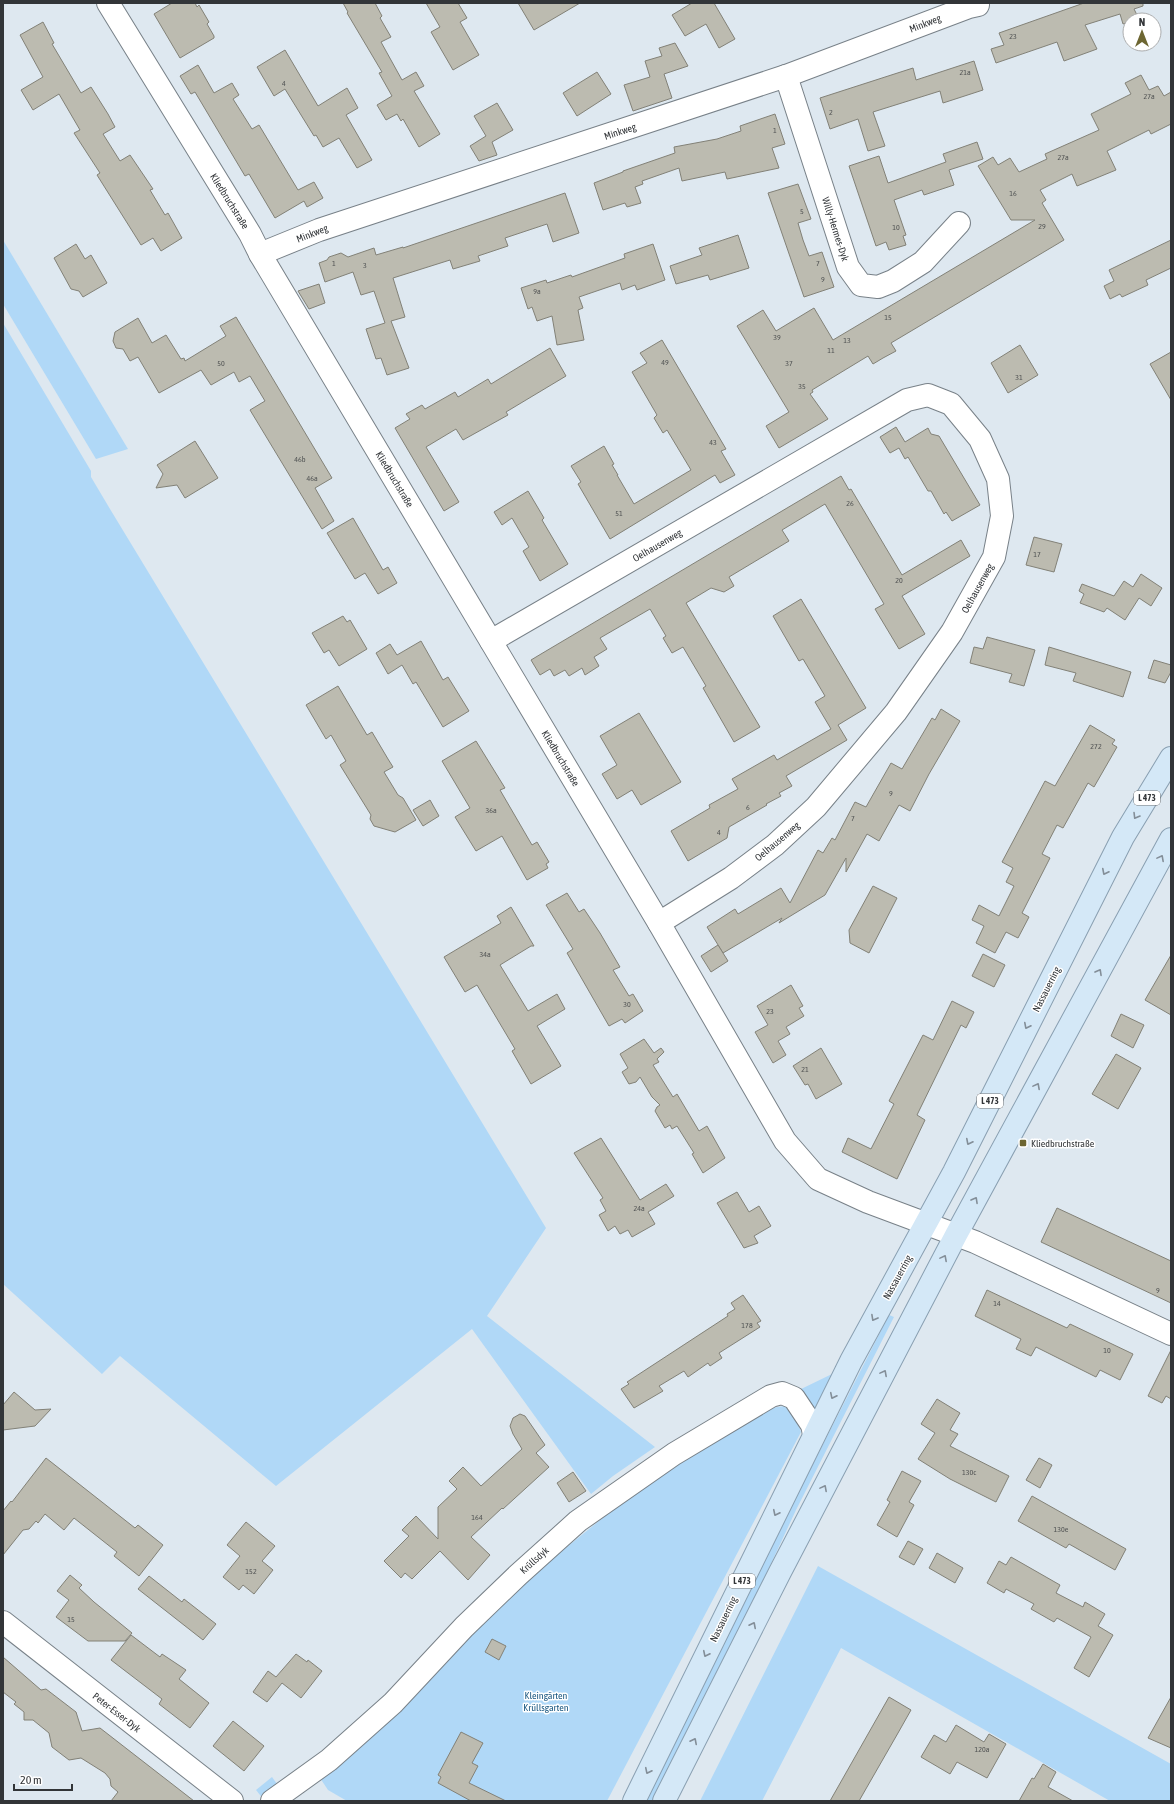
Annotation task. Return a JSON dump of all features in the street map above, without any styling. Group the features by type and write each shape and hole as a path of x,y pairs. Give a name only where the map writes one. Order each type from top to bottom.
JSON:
{"main road":[{"name":"Nassauerring","path":"634,1801 851,1361 959,1163 1123,838 1171,758"},
{"name":"L 473","path":"664,1801 780,1572 956,1235 1171,839"}],"street":[{"name":"Kliedbruchstraße","path":"108,3 246,227 260,254 659,923 785,1141 818,1179 868,1202 956,1235 1171,1334"},
{"name":"Minkweg","path":"260,254 319,230 786,76 976,4"},
{"name":"Willy-Hermes-Dyk","path":"786,76 848,267 861,285 878,288 893,281 923,262 959,223"},
{"name":"Oelhausenweg","path":"491,641 907,400 928,395 951,404 980,439 998,479 1002,516 994,557 952,632 896,712 816,807 775,845 731,878 659,923"},
{"name":"Krüllsdyk","path":"272,1801 330,1760 394,1703 464,1627 518,1575 578,1521 674,1454 764,1400 782,1393 794,1398 812,1425 814,1434"},
{"name":"Peter-Esser-Dyk","path":"3,1622 232,1801"}],"green space":[{"path":"3,240 128,449 96,459 3,304"},
{"path":"3,323 91,471 91,477 110,509 546,1228 487,1316 655,1447 613,1476 591,1494 472,1329 276,1486 120,1356 102,1374 3,1284"},
{"path":"889,1315 894,1317 796,1510 702,1712 658,1801 641,1801"},
{"path":"832,1374 815,1410 808,1399 797,1391"},
{"name":"Kleingärten Krüllsgarten","path":"791,1405 801,1432 607,1801 347,1801 328,1790 320,1778 525,1581 663,1469 765,1409"},
{"path":"818,1566 1171,1764 1171,1801 1110,1801 841,1648 762,1801 700,1801"},
{"path":"272,1777 280,1788 264,1800 256,1790"}],"building":[{"path":"172,3 195,3 197,7 199,5 209,22 207,24 214,36 214,38 180,58 154,14"},
{"path":"343,3 375,3 382,16 380,18 391,37 381,42 402,80 416,72 424,86 414,91 440,134 419,147 403,119 401,121 397,114 386,120 377,105 392,96 379,73 382,72 347,13 348,12"},
{"path":"426,3 458,3 467,18 460,22 479,55 453,70 431,32 440,27"},
{"path":"518,3 580,3 534,30"},
{"path":"692,3 714,3 735,39 719,48 706,24 685,36 672,15"},
{"path":"1084,3 1143,3 1143,6 1134,9 1136,12 1122,12 1122,21 1120,14 1085,25 1097,49 1064,61 1057,42 996,63 991,49 1004,45 999,33"},
{"path":"43,22 54,43 52,44 81,93 91,87 108,114 115,127 103,134 120,161 130,155 153,189 150,190 165,215 168,213 182,238 161,251 153,238 141,245 97,175 100,173 74,133 80,130 59,94 33,110 21,90 43,77 20,35"},
{"path":"675,43 688,66 664,74 672,98 633,111 624,85 650,77 645,61 662,56 659,48"},
{"path":"285,50 318,106 347,88 358,108 346,115 372,160 357,168 339,138 323,147 316,135 314,136 285,89 274,96 257,67"},
{"path":"974,61 983,90 943,103 940,91 873,112 885,146 868,151 858,119 830,129 820,98 913,68 916,80"},
{"path":"198,65 214,93 232,83 239,95 233,99 252,129 259,125 298,190 314,182 323,198 307,207 304,201 275,218 249,174 245,176 195,92 191,94 180,76"},
{"path":"597,72 611,94 577,116 563,93"},
{"path":"1141,75 1149,90 1158,86 1164,96 1171,92 1171,124 1151,134 1149,130 1107,151 1116,170 1077,186 1072,174 1040,190 1046,200 1042,203 1064,240 891,343 896,351 873,364 868,356 812,390 813,392 810,394 828,419 779,448 766,426 789,412 737,326 763,310 776,331 814,308 833,340 1035,220 1011,220 978,166 993,157 998,165 1010,158 1019,172 1047,159 1045,154 1099,130 1091,114 1131,94 1125,83"},
{"path":"497,103 513,130 492,142 497,155 479,161 470,146 486,136 474,116"},
{"path":"775,114 785,144 772,148 779,168 727,179 725,172 682,181 679,168 642,181 643,184 635,187 641,203 627,207 625,203 603,210 594,183 675,153 674,147 717,139 741,131 740,126"},
{"path":"977,142 983,159 949,170 954,185 924,195 922,190 894,200 906,235 903,236 906,245 889,250 886,242 876,246 849,166 879,156 888,183 946,162 943,154"},
{"path":"798,184 811,219 798,223 803,240 809,256 822,252 834,287 804,297 768,193"},
{"path":"565,193 579,233 553,242 547,224 505,238 508,246 478,256 480,261 453,269 450,260 393,278 405,317 391,321 409,368 387,375 381,358 376,359 366,329 385,323 374,291 361,295 353,272 325,282 319,263 327,260 329,257 341,253 348,257 374,248 376,255 403,248"},
{"path":"738,235 749,268 710,280 708,275 676,284 670,266 702,255 699,248"},
{"path":"1171,240 1171,268 1146,280 1148,285 1122,297 1120,294 1110,299 1104,286 1114,281 1109,270"},
{"path":"76,244 85,259 91,255 107,283 83,297 79,291 71,289 54,258"},
{"path":"653,244 665,280 637,290 635,285 622,290 620,283 579,297 583,308 578,310 584,340 557,345 552,316 537,321 532,307 528,309 521,288 546,280 547,283 571,275 572,277 625,258 624,254"},
{"path":"319,284 325,303 309,309 298,291"},
{"path":"236,317 332,478 315,488 334,521 322,529 250,410 265,401 250,376 239,382 234,372 211,385 201,370 159,393 138,357 130,361 123,349 116,348 113,341 115,332 138,318 152,343 166,335 181,359 184,358 185,361 226,336 220,326"},
{"path":"662,340 726,449 721,451 735,475 720,483 715,475 610,539 578,484 581,482 571,466 604,446 614,464 612,465 617,475 634,504 691,470 667,430 663,433 654,418 657,415 632,372 647,363 640,353"},
{"path":"1020,345 1038,375 1008,393 991,363"},
{"path":"550,348 566,376 506,412 508,415 463,440 456,429 426,447 459,502 444,511 395,428 410,419 406,414 422,405 425,409 455,392 458,397 488,379 491,384"},
{"path":"1171,352 1171,400 1150,364"},
{"path":"896,427 905,442 928,428 931,434 939,436 980,505 952,521 946,512 944,514 931,491 928,491 908,457 905,459 899,448 890,453 880,437"},
{"path":"195,441 218,478 185,498 177,485 156,488 163,474 157,465"},
{"path":"841,476 849,490 851,489 902,575 961,540 970,556 902,596 925,634 899,649 875,609 884,604 825,504 782,530 789,541 729,577 734,586 724,592 711,588 686,603 760,727 734,742 703,688 706,686 683,647 672,653 663,638 666,636 650,609 600,638 607,649 594,657 599,666 585,675 582,668 569,676 565,670 554,676 550,669 540,675 531,660"},
{"path":"528,491 544,518 542,520 568,564 540,581 523,551 529,547 512,518 502,525 494,512"},
{"path":"353,518 383,570 388,567 397,583 378,594 365,573 355,579 327,533"},
{"path":"1034,537 1062,544 1054,572 1026,565"},
{"path":"1141,574 1162,588 1151,606 1139,598 1125,620 1107,608 1104,612 1080,603 1084,594 1079,591 1082,584 1114,596 1124,581 1133,587"},
{"path":"801,599 866,708 838,725 847,740 786,776 792,786 779,793 781,796 729,827 727,838 688,861 671,831 710,808 709,805 738,789 732,779 774,755 777,760 831,729 815,702 825,696 803,659 799,661 773,616"},
{"path":"343,616 347,622 350,620 367,649 339,666 329,650 324,653 312,633"},
{"path":"987,637 1035,650 1024,686 1009,682 1012,674 970,663 974,647 983,649"},
{"path":"421,641 443,680 448,677 469,711 443,727 416,682 413,684 402,665 388,674 376,653 390,644 397,655"},
{"path":"1049,647 1131,672 1123,697 1073,681 1076,673 1045,665"},
{"path":"1154,660 1171,665 1171,672 1165,683 1148,678"},
{"path":"338,686 367,735 372,732 393,767 384,772 398,795 403,798 416,820 395,832 374,826 370,819 371,815 340,765 346,761 331,735 326,739 306,705"},
{"path":"941,709 960,721 929,774 910,811 899,805 879,841 867,834 846,872 846,858 825,895 779,923 782,918 723,953 707,927 735,909 738,914 781,888 790,903 818,850 823,853 832,838 835,840 855,802 866,807 891,763 902,769 932,718 935,720"},
{"path":"639,713 681,782 641,805 632,790 617,799 602,774 617,765 600,736"},
{"path":"1090,725 1115,740 1112,744 1117,747 1094,787 1088,783 1063,828 1057,825 1042,854 1050,858 1022,913 1029,917 1018,938 1006,932 995,953 976,943 984,926 972,920 979,905 999,916 1014,886 1006,882 1013,868 1002,862 1045,781 1055,786"},
{"path":"476,741 505,788 500,790 532,845 537,842 549,862 546,864 548,868 527,880 502,836 476,851 455,817 470,808 442,761"},
{"path":"430,800 439,816 423,826 413,810"},
{"path":"873,886 897,898 869,953 850,943 849,930"},
{"path":"567,893 579,912 584,909 600,933 620,967 613,970 629,996 633,994 643,1011 625,1023 622,1019 609,1026 567,953 573,949 546,905"},
{"path":"511,907 534,946 531,946 500,965 528,1011 557,994 565,1009 537,1026 561,1066 531,1084 512,1051 515,1049 477,985 465,992 444,957 501,923 497,916"},
{"path":"718,945 728,961 711,972 701,956"},
{"path":"983,954 1005,965 994,987 972,976"},
{"path":"1171,955 1171,1015 1145,1000"},
{"path":"791,985 803,1006 799,1008 804,1016 786,1027 790,1034 778,1041 786,1055 773,1063 755,1032 768,1025 757,1006"},
{"path":"952,1001 974,1012 966,1028 961,1025 917,1115 925,1120 897,1179 842,1152 848,1138 871,1149 894,1104 889,1101 923,1035 933,1040"},
{"path":"1121,1014 1144,1025 1133,1048 1111,1036"},
{"path":"644,1039 654,1053 661,1048 664,1052 657,1059 659,1062 653,1065 673,1097 677,1094 699,1131 707,1126 725,1158 703,1173 692,1154 694,1153 677,1126 672,1129 670,1125 665,1128 655,1111 660,1105 652,1097 640,1077 636,1082 629,1084 622,1072 628,1068 620,1054"},
{"path":"821,1048 842,1084 816,1099 808,1084 805,1085 793,1066"},
{"path":"1116,1054 1141,1068 1118,1109 1092,1094"},
{"path":"601,1138 640,1200 666,1184 674,1196 648,1212 655,1224 632,1237 628,1230 620,1234 615,1226 608,1231 599,1215 606,1211 600,1200 603,1198 574,1153"},
{"path":"737,1192 749,1212 759,1206 771,1226 754,1236 758,1243 744,1248 717,1203"},
{"path":"1057,1208 1171,1261 1171,1303 1041,1242"},
{"path":"987,1290 1067,1328 1070,1324 1133,1354 1120,1380 1100,1370 1096,1377 1036,1347 1031,1356 1016,1349 1021,1339 975,1316"},
{"path":"743,1295 761,1321 757,1323 760,1327 719,1353 722,1358 710,1366 708,1363 688,1377 684,1371 659,1386 663,1391 634,1408 621,1389 629,1384 627,1382 728,1316 727,1314 735,1309 731,1303"},
{"path":"1171,1350 1171,1399 1166,1396 1162,1403 1148,1396"},
{"path":"14,1392 35,1410 51,1409 35,1426 3,1430 3,1405"},
{"path":"937,1399 960,1413 950,1430 958,1434 950,1446 1009,1476 996,1502 950,1479 918,1459 935,1433 921,1424"},
{"path":"520,1414 525,1416 545,1445 536,1453 549,1467 471,1537 490,1555 468,1580 440,1551 412,1579 405,1573 401,1578 384,1561 409,1536 402,1530 416,1516 438,1539 438,1507 457,1489 449,1481 463,1467 481,1486 522,1449 510,1426 513,1418"},
{"path":"46,1458 135,1528 138,1525 163,1545 139,1576 114,1556 117,1552 74,1518 64,1530 45,1514 38,1523 36,1521 29,1529 23,1530 3,1555 3,1511 11,1501 12,1502"},
{"path":"1039,1458 1052,1465 1040,1488 1026,1480"},
{"path":"902,1471 921,1481 909,1502 914,1505 897,1537 877,1525 890,1502 887,1500"},
{"path":"573,1472 586,1491 569,1502 557,1483"},
{"path":"1032,1496 1126,1549 1115,1570 1069,1544 1066,1548 1018,1521"},
{"path":"246,1522 275,1546 262,1561 273,1570 254,1594 243,1585 239,1590 223,1577 240,1556 227,1545"},
{"path":"908,1541 923,1549 914,1565 899,1557"},
{"path":"937,1553 963,1568 955,1583 929,1568"},
{"path":"1011,1557 1060,1585 1056,1593 1083,1607 1085,1602 1105,1614 1098,1626 1113,1635 1089,1677 1074,1668 1091,1637 1057,1618 1054,1622 1031,1609 1034,1604 1006,1589 1004,1593 987,1583 999,1561 1006,1565"},
{"path":"70,1575 82,1585 79,1588 132,1633 125,1641 88,1641 56,1617 69,1600 57,1591"},
{"path":"149,1576 182,1602 184,1599 216,1624 203,1640 138,1589"},
{"path":"131,1635 160,1657 162,1654 186,1670 179,1679 209,1703 190,1728 159,1704 162,1699 111,1660"},
{"path":"492,1639 506,1646 499,1660 485,1652"},
{"path":"296,1654 307,1662 308,1660 322,1671 301,1698 282,1683 267,1702 253,1692 268,1671 276,1677"},
{"path":"3,1657 41,1690 46,1689 76,1712 82,1731 100,1728 194,1801 111,1801 118,1792 111,1786 110,1779 105,1773 81,1758 69,1760 52,1747 49,1733 33,1720 24,1720 24,1712 14,1704 16,1702 3,1692"},
{"path":"889,1697 911,1710 898,1733 859,1801 830,1801"},
{"path":"1171,1697 1171,1748 1148,1738"},
{"path":"233,1721 264,1746 244,1771 213,1746"},
{"path":"956,1725 984,1742 989,1734 1006,1744 987,1778 957,1762 950,1774 921,1757 934,1735 946,1742"},
{"path":"461,1732 483,1743 472,1763 478,1766 469,1783 506,1801 471,1801 438,1783 441,1777 438,1775"},
{"path":"1043,1764 1056,1772 1048,1787 1073,1801 1019,1801 1032,1778 1034,1779"}],"place":[{"name":"Kliedbruchstraße","path":"1023,1143"}]}
